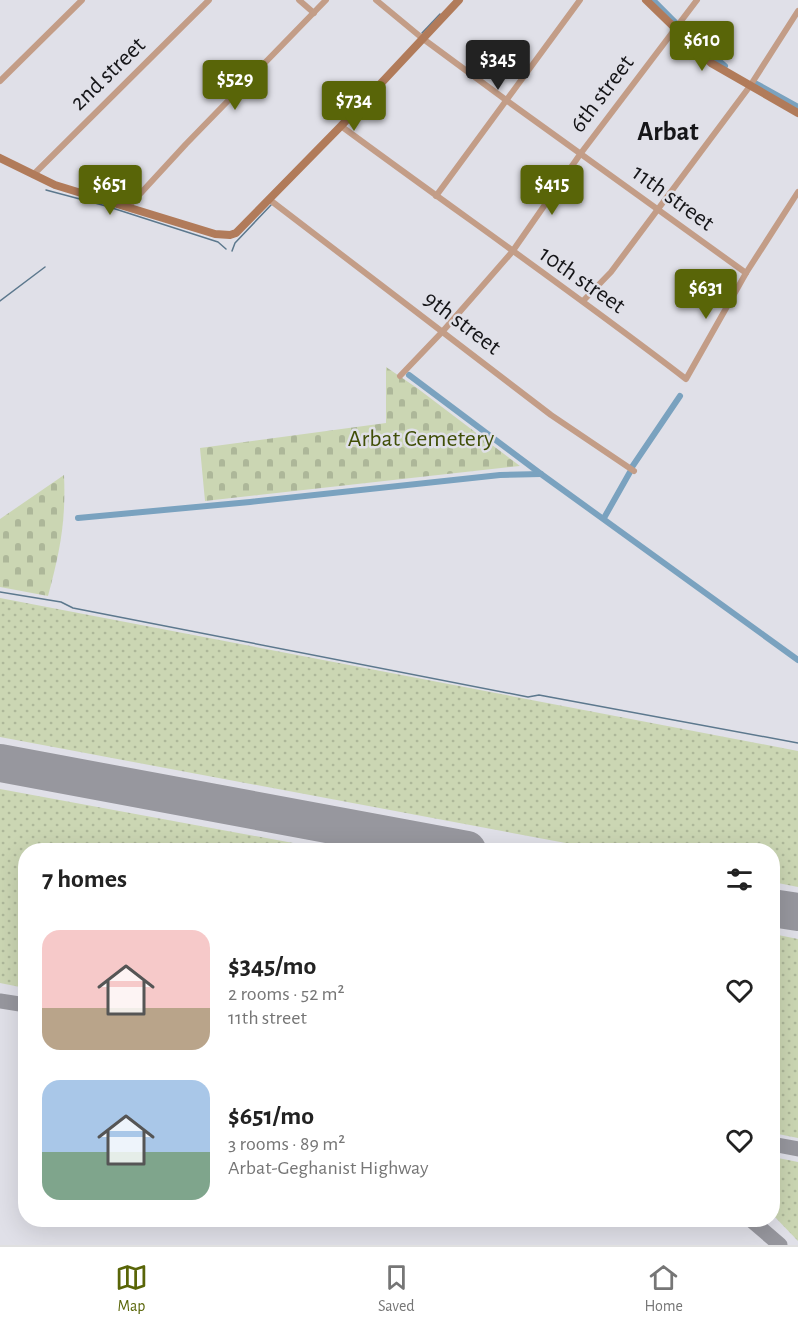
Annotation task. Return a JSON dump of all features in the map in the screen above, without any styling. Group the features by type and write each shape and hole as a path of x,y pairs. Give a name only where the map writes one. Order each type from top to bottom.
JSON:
{"main road":[{"path":"0,158 33,175 78,192 215,234 230,235 243,228 459,0"},
{"path":"646,0 711,63 798,113"}],"street":[{"path":"0,81 82,0"},
{"name":"2nd street","path":"33,175 209,0"},
{"path":"300,0 314,13"},
{"path":"128,207 326,0"},
{"name":"11th street","path":"376,0 422,38 506,100 746,273"},
{"path":"436,196 580,0"},
{"name":"6th street","path":"400,376 513,252 581,153 650,59 697,0"},
{"path":"584,301 611,272 750,86 798,11"},
{"name":"10th street","path":"341,126 584,301 686,378 746,273"},
{"path":"746,273 798,192"},
{"name":"9th street","path":"270,200 551,415 634,471"}],"green space":[{"name":"Arbat Cemetery","path":"386,367 520,466 205,501 200,448 386,423"},
{"path":"64,475 61,536 48,596 0,587 0,519"},
{"path":"0,598 798,751 798,887 780,883 780,843 566,843 0,737"},
{"path":"0,789 293,843 18,843 18,987 0,983"},
{"path":"780,935 798,939 798,1138 780,1134"},
{"path":"780,1158 798,1162 798,1241 780,1222"}],"waterway":[{"path":"653,0 676,23"},
{"path":"422,33 440,14"},
{"path":"680,27 725,66"},
{"path":"755,83 798,107"},
{"path":"46,190 106,206 218,242 226,249"},
{"path":"232,251 235,243 271,205"},
{"path":"0,301 45,267"},
{"path":"409,375 541,474 798,660"},
{"path":"632,467 680,396"},
{"path":"604,518 630,472"},
{"path":"78,518 500,475 541,474"},
{"path":"0,592 61,602 73,608 528,697 539,695 798,743"}],"taxiway":[{"path":"0,1001 18,1004"},
{"path":"780,1146 798,1149"},
{"path":"759,1227 780,1245"}],"runway":[{"path":"0,763 429,843"},
{"path":"780,909 798,912"}],"district":[{"name":"Arbat","path":"668,131"}]}
